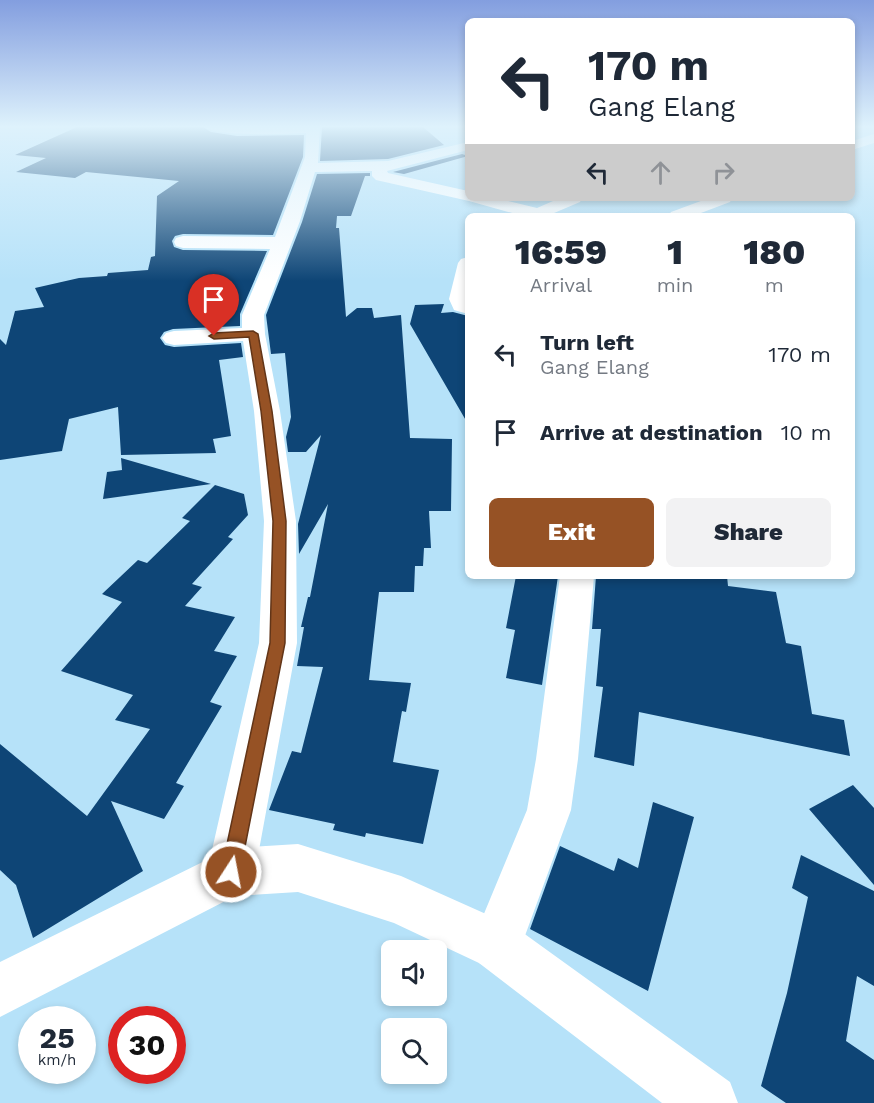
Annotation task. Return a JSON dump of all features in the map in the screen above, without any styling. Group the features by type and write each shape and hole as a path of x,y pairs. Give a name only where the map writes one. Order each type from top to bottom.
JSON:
{"street":[{"path":"231,872 278,643 280,521 267,411 253,334 253,315 291,221 305,178"},
{"path":"389,178 465,195"},
{"path":"486,201 530,213"},
{"path":"536,213 566,201"},
{"path":"684,213 716,201"},
{"path":"183,242 281,243"},
{"path":"465,276 460,299 465,306"},
{"path":"174,338 253,334"},
{"path":"496,945 549,810 557,759 577,579"},
{"path":"0,990 231,872 298,868 401,901 496,945 709,1103"}],"building":[{"path":"153,178 295,178 273,235 183,234 175,236 172,241 174,247 183,250 267,251 240,314 240,326 173,329 164,332 160,338 165,345 174,347 241,343 243,357 219,360 231,436 213,439 216,453 121,455 118,407 69,419 62,451 0,460 0,339 6,345 15,311 44,307 35,288 79,278 107,276 108,273 148,270 151,257 155,256 157,196 179,181"},
{"path":"316,178 364,178 351,216 337,216 336,228 339,228 346,317 357,308 372,308 374,318 401,315 410,438 452,439 451,511 429,511 431,548 424,548 423,566 415,566 414,592 379,592 369,680 411,683 406,712 402,711 393,762 439,770 423,844 366,833 365,837 333,830 335,824 269,810 292,751 301,753 323,667 297,666 304,627 301,627 308,597 310,597 328,504 299,554 298,524 321,435 306,452 288,452 286,437 291,417 285,353 271,354 266,315 302,222"},
{"path":"444,304 441,313 453,312 465,315 465,419 410,324 415,305"},
{"path":"121,458 211,484 103,499 107,472 122,470"},
{"path":"215,485 244,494 248,515 228,537 233,539 192,584 202,587 185,606 235,617 214,651 237,656 210,702 222,706 176,783 184,786 164,819 111,801 143,871 33,938 16,885 0,870 0,744 87,816 150,729 115,720 133,695 61,671 122,602 102,594 138,560 147,563 190,521 182,518"},
{"path":"515,579 558,579 542,685 506,678 515,630 506,628"},
{"path":"596,579 727,579 728,586 776,592 786,643 801,646 812,714 844,720 850,756 639,712 634,766 594,757 603,687 596,686 601,629 592,629"},
{"path":"853,785 874,808 874,885 809,809"},
{"path":"653,802 694,817 648,991 530,929 560,846 614,871 618,858 638,868"},
{"path":"801,855 874,891 874,986 857,976 846,1041 874,1060 874,1103 786,1103 761,1086 787,993 808,897 792,888"}],"route":[{"path":"214,336 253,334 267,411 280,521 278,643 231,872"}]}
